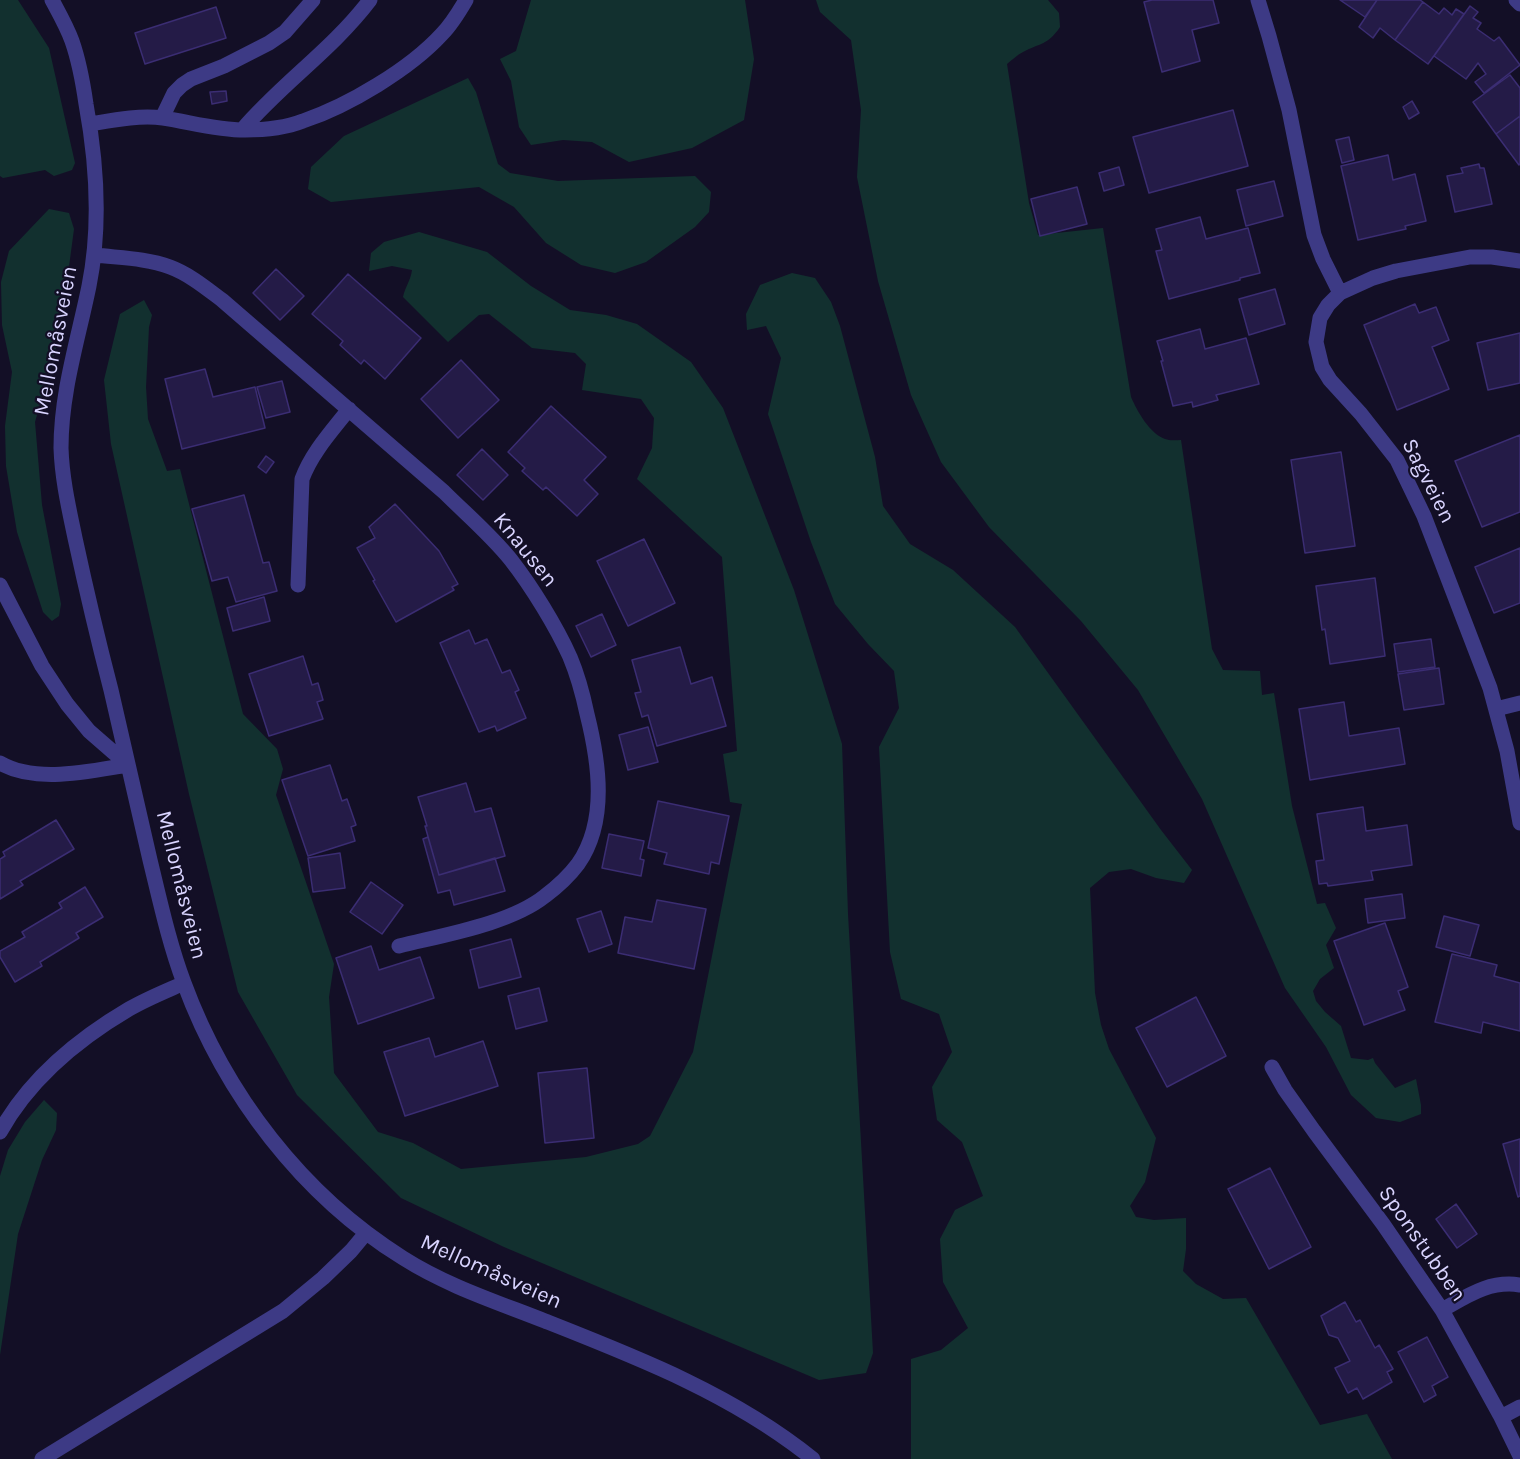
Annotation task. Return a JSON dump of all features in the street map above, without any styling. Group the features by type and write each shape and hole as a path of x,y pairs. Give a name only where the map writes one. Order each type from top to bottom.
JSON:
{"street":[{"name":"Mellomåsveien","path":"52,0 73,44 80,71 90,124 97,210 95,255 67,378 61,428 64,481 78,551 163,912 184,983 211,1045 251,1112 305,1177 366,1233 402,1258 439,1278 627,1353 713,1395 755,1418 813,1459"},
{"path":"162,118 174,93 182,85 224,66 285,32 313,0"},
{"path":"242,130 259,110 336,40 370,0"},
{"path":"90,124 122,118 162,118 210,128 261,130 302,122 363,93 429,48 444,32 466,0"},
{"path":"1258,0 1286,99 1314,235 1327,269 1340,293"},
{"path":"1516,0 1520,4"},
{"name":"Knausen","path":"95,255 154,262 171,267 196,281 222,300 444,492 478,526 510,559 532,589 570,657 592,734 599,788 598,808 593,829 578,864 560,884 543,898 517,913 399,946"},
{"name":"Sagveien","path":"1520,261 1470,257 1396,271 1373,278 1340,293 1328,305 1320,318 1316,342 1322,367 1330,380 1397,460 1424,516 1496,709 1507,751 1520,823"},
{"path":"298,585 302,478 321,444 349,409"},
{"path":"0,585 42,666 67,704 89,731 128,765"},
{"path":"1496,709 1520,703"},
{"path":"0,763 28,772 51,775 128,765"},
{"path":"0,1132 4,1114 78,1044 131,1008 184,983"},
{"name":"Sponstubben","path":"1272,1067 1285,1090 1383,1224 1442,1310 1520,1456"},
{"path":"42,1459 283,1311 323,1278 366,1233"},
{"path":"1442,1310 1493,1285 1508,1283 1520,1285"},
{"path":"1501,1418 1520,1407"}],"green space":[{"path":"0,0 18,0 49,48 75,163 72,170 54,176 45,170 3,178 0,176"},
{"path":"531,0 745,0 754,59 744,120 692,148 629,162 592,142 563,140 531,145 519,127 511,81 500,59 516,51"},
{"path":"816,0 1048,0 1059,13 1060,27 1052,37 1021,53 1007,64 1029,203 1038,235 1103,228 1131,397 1140,415 1154,432 1167,440 1181,440 1212,649 1223,670 1260,671 1262,695 1274,693 1292,806 1317,904 1325,903 1336,928 1326,945 1334,968 1320,979 1313,991 1316,1001 1341,1026 1351,1058 1368,1060 1373,1058 1395,1088 1416,1079 1421,1114 1400,1122 1376,1118 1351,1095 1326,1047 1285,988 1202,799 1138,690 1081,621 989,527 941,462 911,395 878,281 857,177 861,110 851,40 820,12"},
{"path":"468,78 476,92 498,164 510,173 558,181 695,176 711,192 709,212 695,227 646,262 615,273 581,265 546,243 514,207 479,187 331,202 308,189 311,167 344,136"},
{"path":"49,209 69,213 74,229 60,334 35,422 42,505 61,604 59,616 52,621 43,612 17,532 6,466 5,426 12,372 2,325 1,282 9,251"},
{"path":"419,232 487,252 531,286 570,310 606,315 637,324 691,362 723,408 794,590 842,744 848,914 873,1353 866,1373 819,1380 504,1247 401,1198 297,1095 238,992 189,794 111,444 104,380 120,314 144,300 152,315 149,327 146,387 148,419 167,471 180,469 243,714 277,749 283,769 276,795 334,964 329,997 334,1073 378,1132 413,1143 461,1169 586,1157 638,1144 650,1136 693,1052 742,804 730,802 723,754 737,751 722,557 637,479 652,448 654,418 641,399 582,390 586,364 575,353 532,348 489,314 479,315 448,342 403,297 412,270 392,266 369,271 371,253 384,242"},
{"path":"792,273 815,278 831,302 840,326 875,457 883,506 910,544 953,570 1015,627 1192,870 1184,883 1156,878 1131,869 1109,872 1090,888 1095,993 1101,1025 1109,1049 1156,1138 1145,1182 1130,1206 1136,1217 1154,1220 1186,1218 1183,1271 1196,1284 1223,1299 1246,1298 1320,1425 1367,1414 1392,1459 911,1459 911,1359 941,1350 968,1328 943,1282 940,1239 955,1210 983,1196 962,1142 937,1120 932,1087 952,1052 939,1014 901,999 890,952 879,747 899,708 894,671 835,604 811,542 768,414 781,358 766,326 747,330 746,314 760,285"},
{"path":"44,1100 57,1113 56,1130 42,1160 18,1234 0,1355 0,1176 8,1150 25,1122"}],"building":[{"path":"1213,0 1219,23 1192,30 1200,61 1162,72 1144,2"},
{"path":"1340,0 1377,0 1365,17"},
{"path":"1377,0 1420,0 1423,2 1395,40 1380,28 1373,38 1359,27"},
{"path":"1423,2 1439,14 1444,8 1452,15 1456,9 1464,14 1428,64 1395,40"},
{"path":"1470,6 1478,12 1473,18 1481,23 1477,29 1494,41 1499,37 1520,65 1484,93 1475,82 1486,74 1478,63 1466,79 1434,56"},
{"path":"216,7 226,38 145,64 135,33"},
{"path":"1510,75 1520,88 1520,116 1496,134 1473,102"},
{"path":"226,91 227,101 212,104 210,92"},
{"path":"1412,101 1419,113 1409,119 1403,107"},
{"path":"1233,110 1248,166 1149,193 1133,137"},
{"path":"1520,116 1520,164 1519,165 1496,134"},
{"path":"1349,137 1354,160 1342,163 1336,140"},
{"path":"1388,155 1393,180 1415,174 1426,221 1405,226 1406,229 1358,240 1341,166"},
{"path":"1479,164 1480,168 1484,168 1492,204 1455,212 1447,176 1463,173 1461,168"},
{"path":"1119,167 1124,185 1104,191 1099,173"},
{"path":"1274,181 1283,216 1246,226 1237,190"},
{"path":"1077,187 1087,224 1040,236 1031,199"},
{"path":"1200,217 1206,239 1248,228 1260,273 1169,299 1156,251 1162,250 1156,229"},
{"path":"276,269 304,296 280,320 253,293"},
{"path":"348,274 421,338 385,379 364,360 361,364 340,345 343,341 312,314"},
{"path":"1275,289 1285,324 1249,335 1239,299"},
{"path":"1415,304 1419,313 1436,307 1449,340 1432,347 1449,389 1397,410 1364,325"},
{"path":"1200,329 1205,349 1246,338 1259,384 1216,395 1218,400 1193,407 1192,402 1173,406 1157,341"},
{"path":"1520,333 1520,383 1488,390 1477,343"},
{"path":"461,360 499,400 458,438 421,399"},
{"path":"205,369 213,397 255,387 265,428 182,449 165,379"},
{"path":"282,381 290,412 266,418 257,387"},
{"path":"551,406 606,457 584,480 598,494 577,516 546,487 543,490 522,471 525,468 508,452"},
{"path":"1520,435 1520,512 1482,527 1455,461"},
{"path":"482,449 508,475 483,500 457,475"},
{"path":"1341,452 1355,546 1305,553 1291,460"},
{"path":"266,456 274,462 266,473 258,467"},
{"path":"244,495 263,563 269,562 277,591 236,602 228,577 212,581 192,509"},
{"path":"395,504 439,551 458,584 452,587 454,590 396,622 357,548 375,538 369,527"},
{"path":"644,539 675,603 628,626 597,561"},
{"path":"1520,548 1520,603 1494,613 1475,567"},
{"path":"1375,578 1385,656 1330,664 1325,629 1322,630 1316,586"},
{"path":"264,597 270,621 233,631 227,608"},
{"path":"602,614 616,645 591,657 576,626"},
{"path":"469,630 475,644 487,639 502,673 510,670 519,690 515,692 526,718 497,731 495,726 479,732 440,643"},
{"path":"1431,639 1435,667 1398,672 1394,644"},
{"path":"680,647 691,684 712,677 726,726 657,746 648,715 642,717 635,693 641,692 632,660"},
{"path":"303,656 312,685 318,683 323,700 317,702 323,719 269,736 249,674"},
{"path":"1439,668 1444,704 1404,710 1398,674"},
{"path":"1344,702 1349,736 1399,728 1405,764 1310,780 1299,709"},
{"path":"648,727 658,762 628,770 619,735"},
{"path":"330,765 342,801 347,799 356,825 351,827 355,841 308,856 282,780"},
{"path":"466,783 475,812 491,808 505,856 439,875 418,797"},
{"path":"658,801 729,816 719,864 711,862 709,874 664,864 667,853 648,848"},
{"path":"1363,807 1366,831 1407,825 1412,865 1371,871 1373,880 1328,886 1327,883 1319,884 1316,861 1324,860 1317,814"},
{"path":"56,820 74,849 20,881 23,885 0,899 0,859 5,856 3,852"},
{"path":"609,834 644,841 640,859 644,860 641,876 602,868"},
{"path":"428,837 439,875 495,858 505,891 454,905 450,890 438,893 423,839"},
{"path":"340,853 345,888 313,892 308,858"},
{"path":"371,882 403,905 382,934 350,912"},
{"path":"85,887 103,917 76,933 79,938 40,962 42,966 15,982 0,957 0,951 25,937 22,932 62,908 59,903"},
{"path":"1402,894 1405,918 1368,923 1365,899"},
{"path":"657,900 706,909 694,969 618,953 625,917 652,922"},
{"path":"601,911 612,944 589,952 577,919"},
{"path":"1444,916 1479,925 1470,956 1436,947"},
{"path":"1385,923 1408,987 1398,991 1405,1010 1364,1025 1334,941"},
{"path":"511,939 521,977 479,988 470,950"},
{"path":"371,946 379,970 420,957 434,998 358,1024 336,958"},
{"path":"1452,954 1497,965 1494,976 1520,983 1520,1031 1483,1022 1481,1033 1435,1022"},
{"path":"539,988 547,1021 516,1029 508,996"},
{"path":"1196,997 1226,1056 1167,1087 1136,1028"},
{"path":"429,1038 435,1057 483,1041 498,1086 405,1116 384,1052"},
{"path":"587,1068 594,1138 545,1143 538,1073"},
{"path":"1520,1139 1520,1196 1518,1197 1503,1144"},
{"path":"1270,1168 1311,1247 1269,1269 1228,1189"},
{"path":"1456,1204 1477,1234 1457,1248 1436,1219"},
{"path":"1345,1302 1356,1322 1360,1320 1375,1348 1379,1345 1393,1369 1387,1372 1392,1382 1363,1399 1357,1388 1348,1393 1335,1368 1350,1361 1338,1338 1329,1335 1321,1316"},
{"path":"1427,1337 1448,1377 1432,1386 1436,1395 1424,1402 1398,1352"}]}
